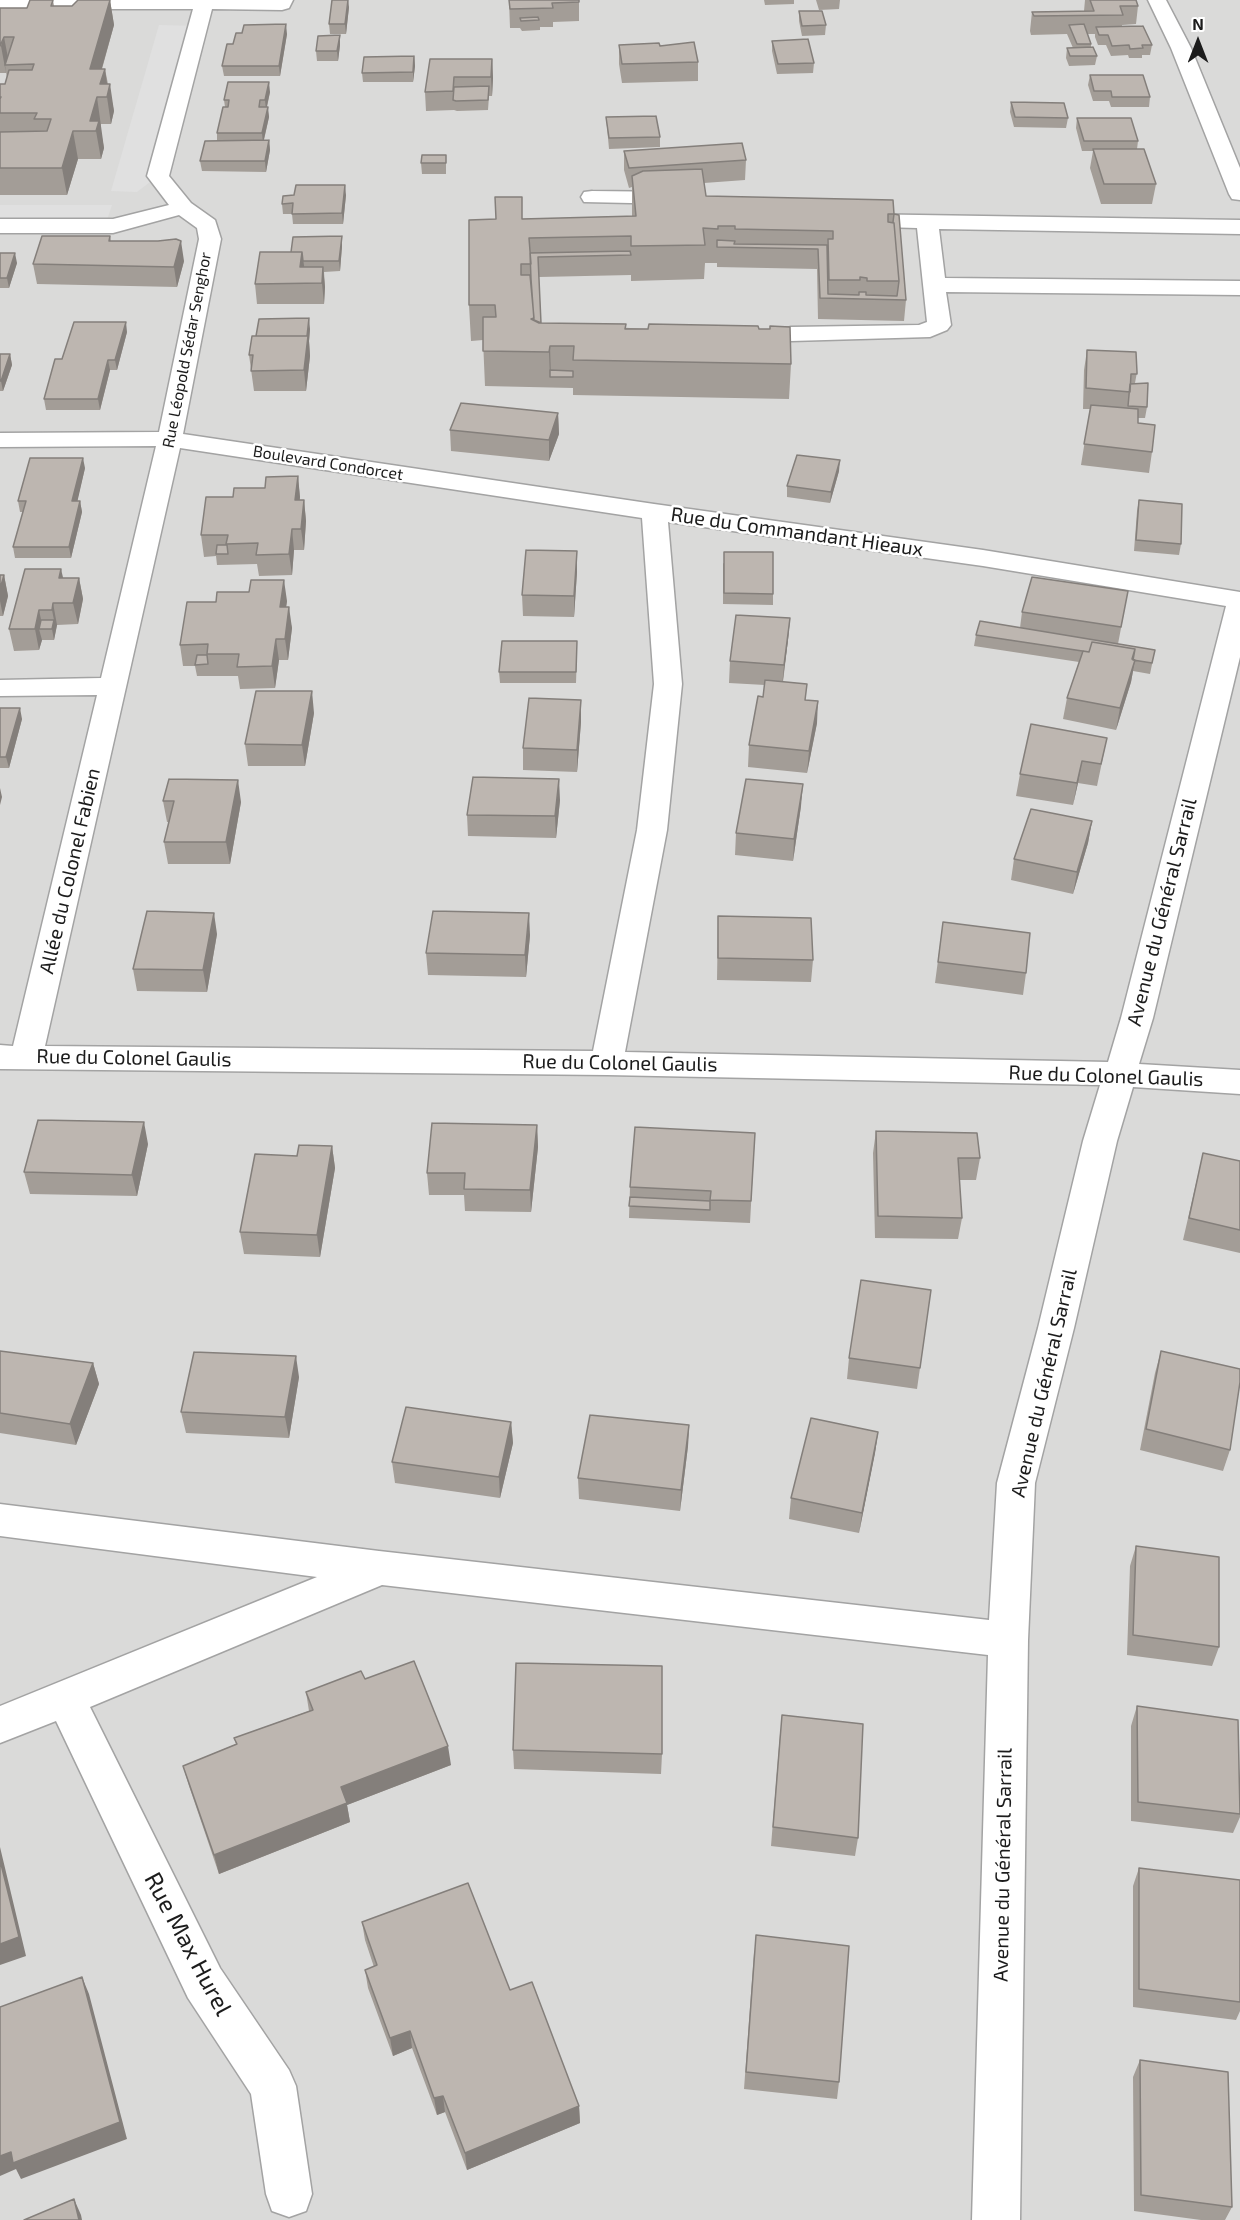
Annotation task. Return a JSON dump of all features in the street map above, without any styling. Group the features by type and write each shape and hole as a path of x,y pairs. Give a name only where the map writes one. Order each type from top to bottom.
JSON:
{"street":[{"path":"0,3 282,4 284,0"},
{"path":"1158,0 1181,48 1240,194"},
{"name":"Rue Léopold Sédar Senghor","path":"114,686 170,439 210,238 207,225 183,208 158,176 204,2"},
{"path":"592,197 694,198"},
{"path":"0,226 113,226 183,208"},
{"path":"833,221 1240,226"},
{"path":"791,334 922,332 939,325 927,222"},
{"path":"934,285 1240,288"},
{"name":"Boulevard Condorcet","path":"0,440 170,439 654,512"},
{"name":"Rue du Commandant Hieaux","path":"607,1063 652,830 668,684 654,512 983,558 1240,601"},
{"name":"Avenue du Général Sarrail","path":"996,2220 1008,1640 1016,1483 1056,1328 1100,1141 1137,1018 1240,601"},
{"path":"0,688 114,686"},
{"name":"Allée du Colonel Fabien","path":"13,1057 114,686"},
{"name":"Rue du Colonel Gaulis","path":"13,1057 607,1063 1119,1074 1240,1082"},
{"path":"0,1520 380,1568 1008,1640"},
{"path":"0,1725 380,1568"},
{"name":"Rue Max Hurel","path":"65,1698 204,1983 273,2086 289,2194"}],"shaded area":[{"path":"0,0 1240,0 1240,2220 0,2220"},
{"path":"159,25 198,26 158,176 137,192 111,191"},
{"path":"0,205 112,205 105,226 0,226"}],"building":[{"path":"30,0 53,0 51,6 72,6 78,0 110,0 90,69 105,69 100,84 110,84 107,97 97,97 90,121 99,121 96,131 73,131 62,168 0,168 0,132 47,131 51,119 34,119 37,113 0,113 0,84 5,84 9,70 32,70 34,64 5,65 14,37 4,37 0,46 0,8 27,8"},
{"path":"332,0 348,0 345,24 329,24"},
{"path":"509,0 579,0 579,2 552,3 553,8 510,9"},
{"path":"1090,0 1136,0 1138,6 1120,6 1123,15 1034,16 1032,12 1094,11"},
{"path":"799,11 822,11 826,25 802,26"},
{"path":"538,17 539,20 521,21 520,18"},
{"path":"286,24 279,66 222,66 227,44 233,44 236,33 242,33 244,25"},
{"path":"1084,24 1091,44 1077,44 1069,25"},
{"path":"1143,26 1152,45 1130,49 1129,45 1112,46 1108,35 1099,35 1096,27"},
{"path":"340,35 337,51 316,51 318,36"},
{"path":"808,39 814,63 778,64 772,41"},
{"path":"694,42 698,62 622,64 619,45 659,43 660,46"},
{"path":"1093,47 1097,56 1070,56 1067,48"},
{"path":"414,56 413,72 362,73 364,57"},
{"path":"430,59 492,59 491,77 454,77 453,91 425,92"},
{"path":"1090,75 1143,75 1150,97 1112,97 1111,91 1094,91"},
{"path":"228,82 269,82 265,100 260,100 259,107 268,107 262,133 217,133 223,107 228,107 229,100 224,100"},
{"path":"489,86 488,100 453,100 454,87"},
{"path":"1011,102 1064,103 1068,118 1015,117"},
{"path":"656,116 660,137 609,138 606,117"},
{"path":"1077,118 1131,118 1138,141 1084,141"},
{"path":"269,140 265,161 200,161 205,141"},
{"path":"742,143 746,160 629,168 624,151"},
{"path":"1093,149 1144,149 1156,184 1104,184"},
{"path":"422,155 446,155 446,163 421,163"},
{"path":"702,169 706,196 893,200 894,214 888,214 888,222 894,223 899,281 867,281 867,278 860,277 860,280 829,280 828,239 833,239 833,231 735,229 735,226 718,226 718,229 703,228 705,245 631,246 631,236 529,238 531,264 521,264 521,275 530,275 534,318 531,319 539,323 626,324 625,329 648,329 649,324 758,326 759,329 770,329 770,326 790,327 791,364 573,360 574,346 550,346 549,352 483,351 483,317 496,317 495,305 469,305 469,220 496,219 495,197 522,197 522,219 636,216 632,176 643,171"},
{"path":"296,185 345,185 342,213 292,214 293,203 282,204 283,196 294,195"},
{"path":"894,214 899,215 906,300 820,298 818,249 717,247 717,240 735,241 734,244 827,245 828,294 859,295 859,292 866,292 866,295 897,296 899,281"},
{"path":"42,236 110,236 109,241 176,239 181,241 174,267 33,264"},
{"path":"342,236 339,261 303,261 302,252 291,252 293,237"},
{"path":"630,251 631,255 538,257 541,323 534,320 530,253"},
{"path":"260,252 302,252 300,267 323,267 322,283 255,284"},
{"path":"0,253 15,253 7,278 0,278"},
{"path":"309,318 307,336 256,336 259,319"},
{"path":"74,322 126,322 115,360 108,360 98,399 44,399 55,359 62,359"},
{"path":"252,336 308,336 304,370 251,371 253,355 249,355"},
{"path":"1087,350 1136,352 1137,374 1131,374 1130,392 1086,388"},
{"path":"0,354 10,354 1,381 0,381"},
{"path":"550,370 573,371 573,377 550,377"},
{"path":"1148,383 1147,407 1128,406 1130,384"},
{"path":"461,403 558,413 549,440 450,430"},
{"path":"1091,405 1138,409 1138,423 1155,425 1152,452 1084,444"},
{"path":"797,455 840,460 831,492 787,486"},
{"path":"30,458 83,458 72,501 80,501 69,547 13,547 26,501 18,501"},
{"path":"298,476 295,500 304,500 301,529 292,529 289,554 256,555 258,543 226,544 228,535 201,535 206,497 233,497 234,488 265,488 266,477"},
{"path":"1139,500 1182,504 1181,544 1136,540"},
{"path":"217,545 227,545 228,554 216,554"},
{"path":"526,550 577,551 574,596 522,595"},
{"path":"724,552 773,552 773,594 724,593"},
{"path":"25,569 61,569 59,578 79,578 73,603 53,603 52,610 39,610 35,629 9,629"},
{"path":"0,575 4,575 0,589"},
{"path":"1032,577 1128,591 1121,627 1022,612"},
{"path":"251,580 284,580 280,607 289,607 285,639 276,639 272,666 237,667 239,654 207,654 208,644 180,645 187,602 216,602 217,592 249,592"},
{"path":"736,615 790,618 784,665 730,661"},
{"path":"41,620 54,620 52,629 39,629"},
{"path":"980,621 1155,650 1152,663 1133,660 1135,649 1092,642 1089,652 976,635"},
{"path":"502,641 577,641 576,672 499,672"},
{"path":"1092,642 1135,649 1132,659 1135,660 1120,708 1067,698 1083,651 1089,652"},
{"path":"197,655 207,655 208,664 195,665"},
{"path":"765,680 807,684 805,700 818,701 809,751 749,745 758,696 763,697"},
{"path":"256,691 312,691 302,745 245,744"},
{"path":"529,698 581,700 577,750 523,748"},
{"path":"0,708 20,708 6,757 0,757"},
{"path":"1031,724 1107,738 1101,764 1082,761 1077,783 1020,774"},
{"path":"473,777 559,779 555,816 467,815"},
{"path":"169,779 238,780 226,842 164,842 174,801 163,801"},
{"path":"746,779 803,784 794,839 736,833"},
{"path":"1031,809 1092,821 1077,872 1014,859"},
{"path":"147,911 214,913 203,970 133,969"},
{"path":"433,911 529,913 525,955 426,953"},
{"path":"718,916 811,918 813,960 718,958"},
{"path":"943,922 1030,933 1026,973 938,962"},
{"path":"38,1120 144,1122 132,1175 24,1172"},
{"path":"432,1123 537,1125 530,1190 464,1189 465,1173 427,1173"},
{"path":"635,1127 755,1133 751,1201 710,1200 711,1191 630,1187"},
{"path":"876,1131 977,1133 980,1158 958,1158 962,1218 878,1216"},
{"path":"299,1145 332,1146 317,1235 240,1232 255,1154 297,1156"},
{"path":"1203,1153 1240,1161 1240,1230 1189,1218"},
{"path":"630,1197 710,1201 710,1210 629,1206"},
{"path":"861,1280 931,1290 920,1368 849,1358"},
{"path":"0,1351 93,1363 70,1424 0,1413"},
{"path":"1161,1351 1240,1369 1230,1450 1146,1429"},
{"path":"194,1352 296,1356 285,1417 181,1412"},
{"path":"406,1407 511,1422 499,1477 392,1462"},
{"path":"590,1415 689,1425 681,1490 578,1478"},
{"path":"811,1418 878,1432 862,1513 791,1498"},
{"path":"1136,1546 1219,1557 1219,1647 1133,1635"},
{"path":"414,1661 448,1746 341,1787 347,1803 214,1855 183,1766 237,1744 234,1738 313,1710 306,1692 361,1671 365,1679"},
{"path":"516,1663 662,1666 662,1754 513,1750"},
{"path":"1137,1706 1238,1720 1240,1814 1138,1802"},
{"path":"782,1715 863,1724 858,1838 773,1827"},
{"path":"0,1860 19,1937 0,1944"},
{"path":"1139,1868 1240,1880 1240,2002 1139,1989"},
{"path":"468,1883 510,1990 532,1982 579,2106 465,2153 443,2096 434,2098 410,2031 390,2038 365,1970 377,1965 362,1922"},
{"path":"756,1935 849,1946 839,2082 746,2072"},
{"path":"82,1977 120,2122 13,2163 11,2152 0,2156 0,2007"},
{"path":"1140,2060 1228,2072 1232,2207 1141,2195"},
{"path":"74,2199 79,2220 24,2220"}]}
